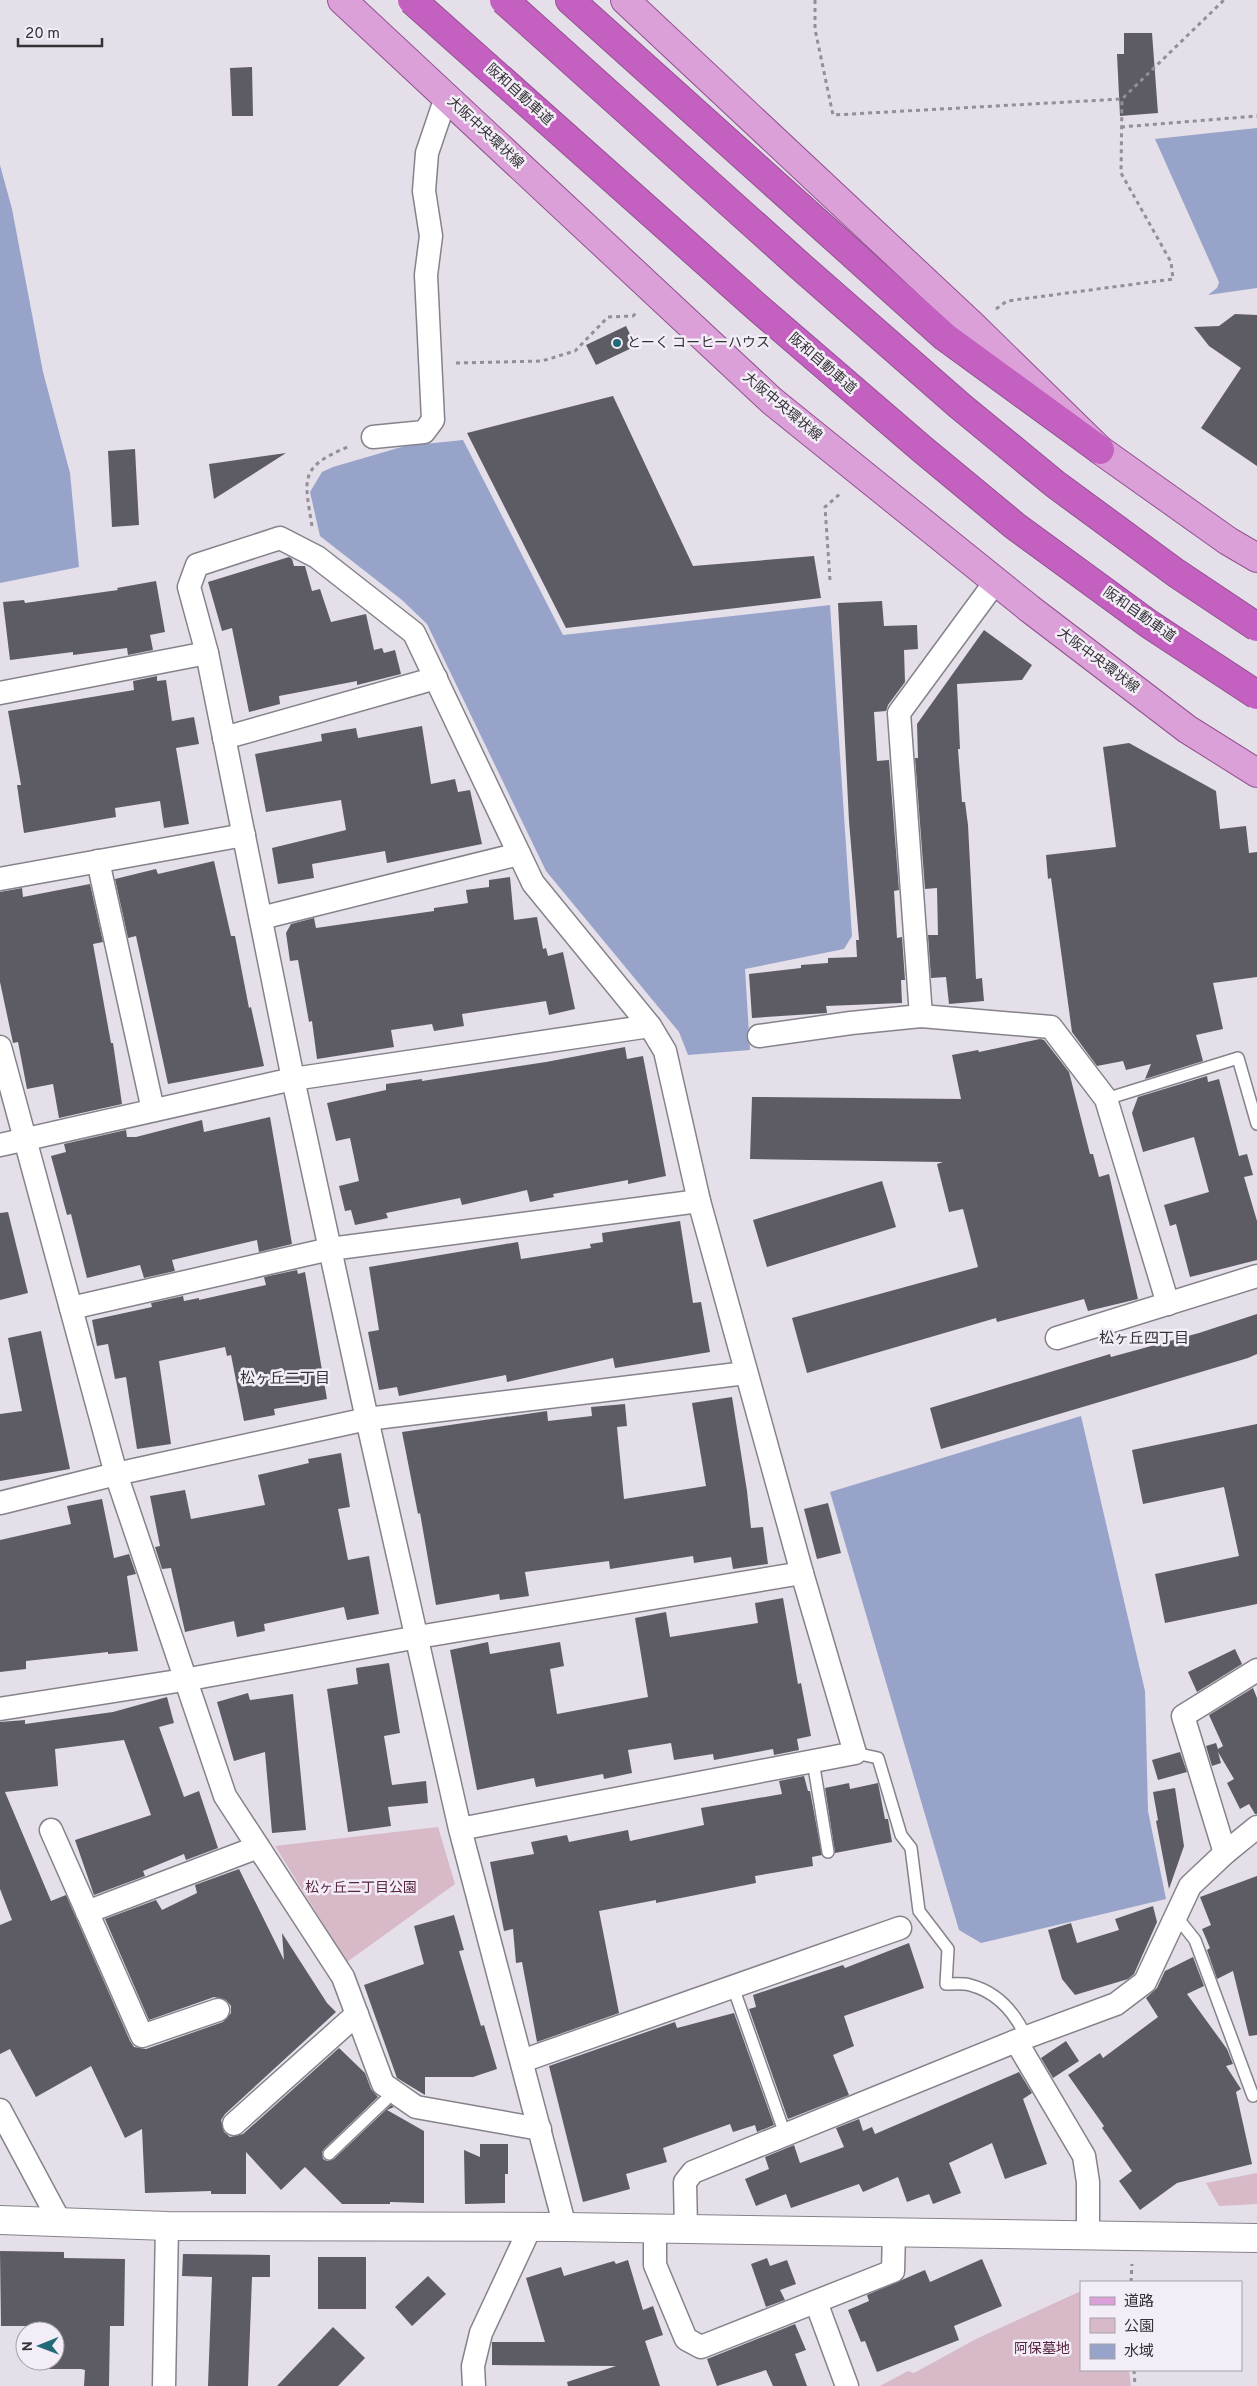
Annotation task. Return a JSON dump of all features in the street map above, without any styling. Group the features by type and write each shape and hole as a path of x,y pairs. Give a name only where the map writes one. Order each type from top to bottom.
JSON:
{"highway":[{"name":"阪和自動車道","path":"412,0 758,308 1015,526 1149,624 1257,695"},
{"path":"504,0 799,265 960,406 1063,489 1176,573 1257,627"},
{"path":"570,0 945,337 1100,450"}],"main road":[{"name":"大阪中央環状線","path":"342,0 772,401 996,581 1187,729 1257,773"},
{"path":"625,0 972,325 1100,450 1159,494 1228,541 1257,558"}],"street":[{"path":"373,437 424,432 433,420 426,275 431,236 424,191 427,153 446,96"},
{"path":"460,1829 855,1753 802,1574 746,1373 700,1201 665,1051 650,1026 533,883 414,633 317,556 280,538 197,565 189,587 207,653 293,1079 460,1829 565,2227"},
{"path":"921,1016 900,713 996,581"},
{"path":"0,693 207,653"},
{"path":"224,738 436,678"},
{"path":"0,878 244,835"},
{"path":"260,918 519,854"},
{"path":"98,861 153,1110"},
{"path":"759,1036 851,1022 921,1016 1051,1027 1106,1099 1168,1304"},
{"path":"0,1145 293,1079 650,1026"},
{"path":"0,1047 116,1474 184,1680 225,1796 343,1977 383,2084 416,2107 540,2129"},
{"path":"71,1308 330,1249 700,1201"},
{"path":"1057,1338 1257,1276"},
{"path":"0,1503 116,1474 367,1418 746,1373"},
{"path":"0,1709 184,1680 418,1637 802,1574"},
{"path":"1225,1853 1183,1716 1257,1670"},
{"path":"686,2229 685,2182 693,2172 1021,2039 1116,2004 1145,1982 1190,1886 1225,1853 1257,1827"},
{"path":"51,1830 142,2036 218,2010"},
{"path":"87,1912 258,1847"},
{"path":"522,2061 900,1928"},
{"path":"234,2124 357,2014"},
{"path":"1021,2039 1084,2156 1088,2182 1088,2234"},
{"path":"0,2110 60,2222"},
{"path":"0,2220 167,2226 565,2227 1257,2238"},
{"path":"164,2386 167,2226"},
{"path":"474,2386 473,2366 481,2333 530,2228"},
{"path":"655,2228 655,2265 686,2339 702,2346 893,2271 894,2232"},
{"path":"816,2302 847,2386"}],"lane":[{"path":"1106,1099 1238,1058 1257,1124"},
{"path":"855,1753 878,1758 901,1835 911,1848 919,1910 948,1949 946,1984 969,1984 1006,2006 1019,2022 1021,2039"},
{"path":"813,1761 828,1852"},
{"path":"1176,1916 1195,1940 1253,2096"},
{"path":"733,1987 785,2134"},
{"path":"329,2154 394,2092"}],"path":[{"path":"815,0 815,29 833,115 1122,99 1224,0"},
{"path":"1121,127 1257,116"},
{"path":"430,363 484,364 542,361 575,351 608,317 633,316 641,308"},
{"path":"299,548 312,526 305,484 308,474 322,461 373,437"},
{"path":"1132,2263 1132,2281"},
{"path":"1134,2371 1135,2386"}],"green space":[{"name":"松ヶ丘二丁目公園","path":"438,1827 455,1884 347,1962 275,1846"},
{"path":"1257,2173 1257,2204 1219,2206 1206,2183"},
{"name":"阿保墓地","path":"1080,2291 1080,2371 1129,2371 1131,2386 880,2386 908,2371 914,2373 976,2339"}],"water":[{"path":"1257,128 1257,288 1208,295 1217,288 1219,282 1155,139"},
{"path":"0,165 12,209 43,372 70,473 79,567 0,583"},
{"path":"463,440 563,635 830,605 852,936 844,949 745,969 750,1050 688,1055 679,1032 546,871 427,624 402,600 320,536 310,492 322,472 405,446"},
{"path":"1081,1416 1145,1691 1148,1811 1166,1899 981,1943 959,1930 830,1492"}],"building":[{"path":"1124,33 1152,33 1158,113 1120,116 1117,54 1124,54"},
{"path":"252,67 253,116 232,116 230,68"},
{"path":"1235,314 1257,315 1257,466 1201,428 1241,368 1209,346 1194,327 1219,326"},
{"path":"626,326 636,346 596,365 586,345"},
{"path":"613,396 693,566 814,556 821,598 566,628 467,433"},
{"path":"135,449 139,525 112,527 108,451"},
{"path":"286,453 214,499 209,464"},
{"path":"289,557 292,559 294,566 305,566 312,591 320,589 331,622 366,614 374,650 382,648 384,653 395,650 401,674 357,685 357,681 279,696 280,704 249,712 232,628 222,631 208,582"},
{"path":"156,581 165,632 150,635 153,650 128,655 127,648 73,655 73,652 10,660 3,602 24,600 25,603 118,590 117,588"},
{"path":"882,601 884,626 917,625 918,649 904,650 905,682 888,705 886,711 874,712 877,761 889,760 899,890 894,891 897,938 902,937 905,980 901,980 902,1003 826,1006 827,1013 752,1018 749,974 801,968 801,965 828,963 828,958 857,957 856,940 859,940 849,821 838,603"},
{"path":"984,630 1032,665 1022,680 957,684 960,749 958,749 962,802 965,802 968,825 976,979 982,978 984,1001 949,1004 946,977 931,978 928,935 938,935 937,888 925,889 915,758 918,758 917,724"},
{"path":"157,676 157,681 166,680 172,721 194,717 199,744 176,748 189,824 164,828 160,801 115,808 116,817 24,833 17,785 21,785 8,711 134,690 133,681"},
{"path":"422,726 431,784 455,779 458,792 470,790 482,844 387,863 385,851 312,864 314,878 278,884 272,848 346,830 341,800 266,812 255,754 322,741 321,734 356,728 358,738"},
{"path":"1129,743 1216,791 1220,829 1246,826 1249,853 1257,852 1257,977 1213,983 1223,1029 1196,1035 1203,1061 1145,1079 1151,1064 1126,1070 1123,1061 1097,1066 1072,1032 1051,878 1048,879 1046,855 1116,847 1103,747"},
{"path":"214,861 231,936 235,936 249,1008 251,1007 264,1066 168,1084 136,936 128,938 115,879 156,869 158,874"},
{"path":"510,877 514,920 537,917 543,949 546,948 548,956 563,952 575,1009 549,1015 546,1001 462,1014 464,1026 434,1031 432,1024 391,1030 394,1047 317,1059 312,1021 309,1022 298,960 290,961 286,933 291,924 314,918 316,928 434,911 434,908 468,903 466,890 489,887 489,880"},
{"path":"90,884 103,942 93,944 111,1043 113,1043 122,1104 59,1118 53,1084 27,1089 18,1042 13,1043 0,982 0,892 22,888 23,897"},
{"path":"1040,1039 1044,1040 1069,1072 1090,1154 1093,1154 1099,1177 1109,1174 1138,1299 1088,1311 1084,1299 997,1322 996,1318 807,1373 792,1318 978,1267 963,1209 949,1212 937,1164 943,1162 750,1159 752,1097 961,1099 952,1055 978,1050 979,1052"},
{"path":"625,1047 627,1059 643,1056 666,1176 628,1184 628,1180 553,1194 554,1197 530,1202 527,1190 462,1205 460,1198 386,1213 388,1218 355,1225 351,1210 345,1211 339,1186 359,1181 350,1138 336,1141 327,1103 386,1090 386,1084 422,1079 422,1081 546,1062"},
{"path":"1207,1076 1208,1082 1219,1079 1239,1156 1247,1154 1253,1175 1244,1177 1257,1221 1257,1260 1190,1277 1176,1224 1170,1226 1164,1205 1209,1192 1194,1137 1143,1152 1132,1113 1138,1097"},
{"path":"270,1117 292,1244 259,1252 257,1240 172,1260 175,1271 144,1278 140,1265 87,1278 71,1214 67,1215 51,1156 66,1152 64,1144 126,1130 127,1137 136,1137 202,1120 204,1132"},
{"path":"882,1181 896,1227 767,1267 753,1220"},
{"path":"8,1212 28,1293 0,1300 0,1213"},
{"path":"680,1221 693,1303 701,1302 710,1352 615,1368 613,1358 507,1382 506,1375 399,1396 397,1387 379,1390 368,1332 379,1330 369,1267 518,1242 521,1259 591,1248 590,1244 603,1242 602,1233"},
{"path":"297,1270 298,1274 305,1272 327,1399 274,1409 275,1415 244,1421 231,1355 227,1356 225,1347 159,1361 171,1444 137,1449 126,1377 115,1379 108,1344 97,1346 92,1320 152,1307 151,1303 183,1296 184,1301 199,1298 199,1300 266,1285 264,1277"},
{"path":"1257,1314 1257,1354 1248,1358 941,1449 930,1408 1110,1354 1111,1357 1199,1333"},
{"path":"41,1331 70,1469 0,1481 0,1414 22,1411 8,1338"},
{"path":"732,1397 751,1528 763,1527 768,1564 733,1569 731,1557 694,1563 693,1556 610,1569 609,1561 525,1572 529,1596 500,1600 499,1594 436,1605 420,1513 418,1514 402,1432 547,1411 548,1421 592,1416 591,1407 625,1404 627,1426 617,1427 624,1499 706,1486 692,1403"},
{"path":"1257,1424 1257,1604 1165,1623 1155,1574 1239,1556 1224,1487 1143,1504 1132,1450"},
{"path":"341,1453 350,1507 338,1509 348,1560 369,1556 379,1614 347,1620 344,1607 264,1624 265,1631 237,1637 234,1621 185,1632 171,1568 162,1569 155,1547 160,1546 150,1496 185,1490 191,1519 265,1505 258,1475 309,1463 308,1459"},
{"path":"102,1499 114,1558 129,1554 136,1574 127,1576 138,1651 108,1654 108,1652 26,1661 26,1669 0,1672 0,1540 71,1524 67,1506"},
{"path":"828,1503 841,1553 817,1559 804,1509"},
{"path":"783,1598 798,1684 801,1683 811,1736 797,1739 799,1750 774,1755 773,1749 714,1760 713,1754 674,1760 671,1743 628,1750 632,1773 604,1779 603,1774 536,1787 534,1778 477,1790 450,1650 488,1642 490,1654 560,1642 564,1666 550,1669 557,1714 648,1697 635,1618 666,1612 670,1637 758,1623 755,1603"},
{"path":"1235,1649 1242,1664 1197,1692 1188,1672"},
{"path":"389,1663 400,1733 384,1736 392,1785 426,1781 428,1803 388,1807 391,1826 348,1832 327,1689 358,1684 356,1668"},
{"path":"1253,1688 1257,1698 1257,1814 1255,1814 1249,1804 1240,1809 1227,1783 1234,1779 1218,1752 1221,1763 1212,1766 1206,1746 1216,1743 1218,1749 1223,1746 1209,1715"},
{"path":"248,1693 250,1700 293,1694 306,1830 272,1833 265,1752 234,1761 217,1702"},
{"path":"167,1697 174,1723 159,1727 184,1797 199,1791 218,1848 186,1860 184,1854 143,1871 145,1876 94,1895 75,1840 151,1815 124,1740 55,1749 58,1786 5,1792 51,1901 66,1895 130,2041 134,2047 146,2049 223,2022 231,2013 231,2006 226,2000 214,1997 149,2020 105,1919 156,1900 162,1910 197,1893 195,1885 239,1869 284,1960 282,1933 327,2003 336,2012 225,2114 221,2120 224,2132 230,2137 243,2134 339,2048 365,2073 371,2089 378,2097 324,2149 322,2152 323,2159 327,2161 334,2159 391,2105 394,2107 387,2110 424,2131 424,2203 342,2204 305,2167 281,2190 246,2152 246,2194 211,2194 211,2191 145,2193 142,2129 125,2138 91,2066 36,2097 10,2049 0,2054 0,1925 12,1920 0,1889 0,1722 25,1720 25,1724 113,1712"},
{"path":"1180,1752 1187,1772 1158,1780 1152,1760"},
{"path":"804,1776 808,1791 810,1791 822,1855 812,1857 813,1866 755,1876 756,1883 656,1903 656,1900 599,1911 619,2013 537,2042 522,1962 516,1963 513,1929 504,1931 490,1862 534,1854 531,1842 567,1835 569,1842 628,1830 630,1841 704,1825 701,1808 782,1794 779,1781"},
{"path":"849,1783 850,1789 878,1783 885,1819 888,1819 892,1842 835,1853 825,1788"},
{"path":"1175,1788 1184,1846 1169,1889 1156,1821 1158,1820 1153,1792"},
{"path":"1257,1876 1257,2035 1249,2036 1233,1971 1217,1979 1207,1950 1210,1948 1202,1929 1211,1925 1200,1897"},
{"path":"1153,1906 1157,1922 1134,1974 1128,1979 1075,1995 1062,1979 1048,1930 1071,1923 1077,1943 1119,1930 1115,1919"},
{"path":"454,1915 464,1950 459,1951 481,2026 484,2025 497,2069 473,2077 425,2077 425,2095 397,2078 364,1985 424,1964 414,1926"},
{"path":"909,1943 924,1988 844,2016 854,2046 833,2055 849,2095 788,2119 749,2009 756,2007 753,1995 843,1965 845,1968"},
{"path":"1193,1957 1204,1986 1187,1994 1227,2049 1233,2064 1226,2066 1241,2089 1236,2092 1252,2164 1177,2183 1140,2210 1119,2181 1132,2171 1102,2128 1104,2126 1068,2075 1100,2053 1103,2058 1158,2017 1146,1998 1157,1988 1165,1971"},
{"path":"734,2013 774,2125 757,2132 755,2125 733,2132 730,2124 663,2148 667,2162 626,2174 630,2189 583,2202 549,2066 675,2022 677,2028"},
{"path":"1066,2041 1079,2061 1053,2078 1041,2058"},
{"path":"1019,2072 1032,2093 1023,2099 1047,2164 1005,2179 992,2143 949,2163 961,2193 933,2204 929,2194 907,2202 898,2177 863,2192 859,2184 791,2208 786,2194 756,2206 745,2179 769,2169 765,2157 794,2145 800,2163 844,2147 836,2128 859,2119 863,2131 872,2127 875,2134"},
{"path":"480,2144 508,2144 508,2174 505,2174 505,2203 465,2204 464,2150 480,2157"},
{"path":"0,2251 64,2252 64,2258 125,2259 124,2326 110,2326 109,2386 84,2386 85,2370 65,2369 65,2321 15,2321 15,2326 1,2326"},
{"path":"183,2254 270,2255 270,2277 252,2277 248,2386 208,2386 212,2277 182,2276"},
{"path":"318,2257 366,2257 366,2309 318,2309"},
{"path":"767,2258 770,2266 787,2260 796,2284 780,2290 785,2300 766,2307 751,2264"},
{"path":"982,2259 1002,2306 954,2326 959,2340 877,2372 865,2341 861,2342 848,2310 869,2301 867,2295 925,2270 930,2282"},
{"path":"628,2260 643,2310 653,2306 663,2335 645,2341 660,2386 568,2386 567,2382 616,2366 492,2365 492,2342 545,2342 526,2278 561,2267 564,2276 614,2261 616,2264"},
{"path":"428,2276 446,2294 412,2326 395,2307"},
{"path":"795,2324 806,2350 795,2354 807,2386 773,2386 766,2370 717,2386 707,2359"},
{"path":"333,2327 365,2358 338,2386 277,2386"}],"place":[{"name":"とーく コーヒーハウス","path":"617,343"}],"district":[{"name":"松ヶ丘四丁目","path":"1144,1339"},
{"name":"松ヶ丘二丁目","path":"285,1379"}]}
